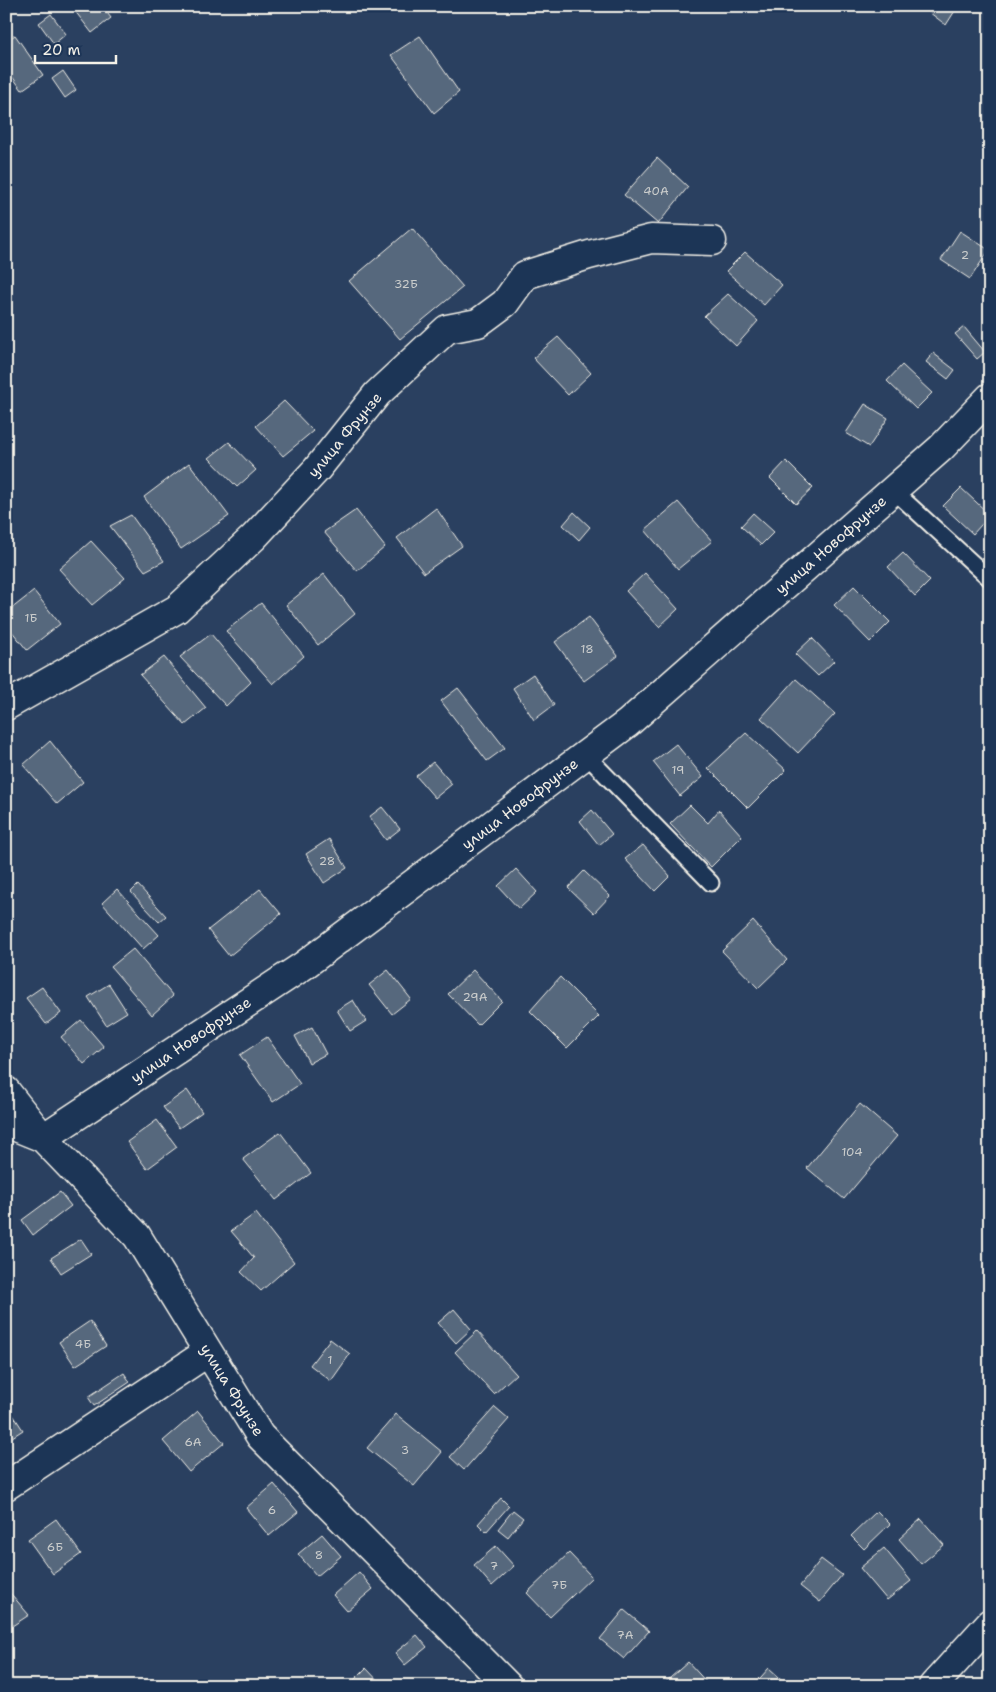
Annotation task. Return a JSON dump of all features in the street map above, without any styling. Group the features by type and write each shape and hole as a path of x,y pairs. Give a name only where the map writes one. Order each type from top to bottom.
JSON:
{"street":[{"name":"улица Фрунзе","path":"6,706 177,609 254,537 318,469 377,394 447,330 478,323 505,303 525,275 651,239 712,241"},
{"name":"улица Новофрунзе","path":"43,1138 303,966 628,724 941,448 990,397"},
{"name":"улица Фрунзе","path":"6,1091 43,1138 137,1236 260,1436 508,1686"},
{"path":"6,1123 43,1138"},
{"path":"6,1486 208,1352"},
{"path":"932,1686 990,1623"}],"lane":[{"path":"893,490 990,579"},
{"path":"586,754 710,883"}],"building":[{"path":"71,6 102,6 111,18 92,33"},
{"path":"921,6 958,6 946,25"},
{"path":"51,14 66,34 54,44 39,23"},
{"path":"15,35 43,75 22,90 6,68 6,41"},
{"path":"420,36 459,92 434,113 391,55"},
{"path":"63,71 76,90 65,98 52,79"},
{"path":"657,158 688,187 658,224 624,195"},
{"path":"412,228 463,287 400,339 349,281"},
{"path":"960,231 989,250 970,279 941,260"},
{"path":"745,252 782,285 764,305 726,271"},
{"path":"728,294 758,321 736,346 704,316"},
{"path":"964,327 985,352 977,359 955,334"},
{"path":"558,337 591,373 568,395 533,358"},
{"path":"933,353 955,370 948,379 926,362"},
{"path":"902,365 932,393 916,409 887,381"},
{"path":"284,401 313,431 283,456 256,426"},
{"path":"865,404 888,418 869,447 846,433"},
{"path":"229,442 256,470 237,487 209,458"},
{"path":"786,461 813,488 796,504 770,478"},
{"path":"189,463 229,516 181,549 144,497"},
{"path":"961,488 990,515 973,534 943,506"},
{"path":"678,502 712,541 678,569 645,530"},
{"path":"436,508 462,546 424,573 397,538"},
{"path":"356,510 385,547 357,571 324,532"},
{"path":"574,512 590,527 579,540 563,525"},
{"path":"753,513 774,532 761,545 741,526"},
{"path":"131,515 164,561 145,571 110,526"},
{"path":"91,541 125,578 92,605 59,569"},
{"path":"903,553 930,581 915,596 888,567"},
{"path":"645,573 678,609 659,627 626,591"},
{"path":"324,574 355,614 318,645 286,605"},
{"path":"854,586 890,622 870,642 834,605"},
{"path":"34,591 60,624 27,650 6,624 6,613"},
{"path":"261,603 304,656 273,684 226,631"},
{"path":"589,617 618,656 584,681 555,642"},
{"path":"211,634 251,682 226,706 180,657"},
{"path":"812,638 834,661 818,676 795,654"},
{"path":"164,657 206,708 185,725 140,675"},
{"path":"533,674 554,705 534,720 513,688"},
{"path":"796,679 835,714 798,753 761,718"},
{"path":"458,688 505,748 487,761 441,701"},
{"path":"746,733 786,770 748,808 708,768"},
{"path":"50,741 83,782 57,804 23,765"},
{"path":"676,744 703,777 680,796 653,762"},
{"path":"433,762 452,784 435,798 416,776"},
{"path":"690,805 708,823 719,810 742,836 711,867 670,824"},
{"path":"382,807 400,829 386,840 369,817"},
{"path":"592,810 612,834 599,845 580,821"},
{"path":"329,839 347,868 324,883 306,854"},
{"path":"643,845 670,876 655,891 625,859"},
{"path":"516,869 537,892 519,909 498,886"},
{"path":"584,871 610,896 594,913 568,888"},
{"path":"138,885 166,916 159,922 131,892"},
{"path":"117,889 159,935 143,949 102,903"},
{"path":"260,889 281,914 229,956 208,930"},
{"path":"753,921 787,960 758,988 722,951"},
{"path":"133,949 173,996 152,1015 111,967"},
{"path":"388,970 411,999 392,1014 369,985"},
{"path":"473,970 502,1001 478,1025 448,994"},
{"path":"560,977 599,1016 567,1048 530,1011"},
{"path":"109,984 127,1012 106,1025 88,997"},
{"path":"42,987 61,1013 46,1024 26,998"},
{"path":"353,1000 366,1021 350,1031 337,1010"},
{"path":"81,1020 104,1047 84,1064 61,1037"},
{"path":"312,1027 326,1054 309,1063 295,1036"},
{"path":"267,1037 300,1084 273,1102 240,1055"},
{"path":"187,1090 202,1112 179,1128 163,1107"},
{"path":"860,1104 897,1136 844,1199 807,1168"},
{"path":"157,1120 177,1147 147,1169 127,1142"},
{"path":"280,1132 311,1173 276,1200 243,1159"},
{"path":"60,1192 71,1206 33,1235 22,1220"},
{"path":"256,1213 294,1262 261,1291 241,1272 254,1258 231,1231"},
{"path":"81,1239 91,1254 61,1273 51,1258"},
{"path":"454,1309 471,1329 456,1343 438,1323"},
{"path":"90,1321 106,1346 75,1366 59,1342"},
{"path":"477,1331 516,1374 494,1394 455,1352"},
{"path":"330,1339 350,1354 331,1381 310,1365"},
{"path":"124,1373 130,1382 94,1406 88,1397"},
{"path":"6,1404 23,1430 6,1441"},
{"path":"495,1407 509,1419 464,1470 450,1457"},
{"path":"198,1411 224,1443 189,1472 163,1441"},
{"path":"396,1414 442,1452 414,1486 367,1448"},
{"path":"990,1457 990,1471 983,1466"},
{"path":"274,1484 298,1512 269,1536 246,1508"},
{"path":"501,1498 509,1506 486,1532 478,1524"},
{"path":"513,1510 523,1518 508,1537 498,1529"},
{"path":"877,1511 890,1524 864,1549 851,1536"},
{"path":"56,1519 81,1554 53,1574 28,1539"},
{"path":"921,1519 944,1545 921,1564 899,1539"},
{"path":"322,1534 341,1556 317,1576 298,1554"},
{"path":"496,1546 514,1566 492,1586 474,1565"},
{"path":"884,1548 911,1581 887,1600 860,1568"},
{"path":"569,1553 592,1577 550,1617 527,1593"},
{"path":"821,1559 842,1575 820,1602 800,1586"},
{"path":"359,1572 373,1589 347,1611 333,1595"},
{"path":"6,1588 29,1615 6,1630"},
{"path":"624,1610 649,1631 624,1659 600,1639"},
{"path":"417,1635 427,1647 405,1665 395,1653"},
{"path":"688,1662 710,1686 661,1686"},
{"path":"366,1668 383,1686 348,1686"},
{"path":"769,1668 789,1686 753,1686"}]}
